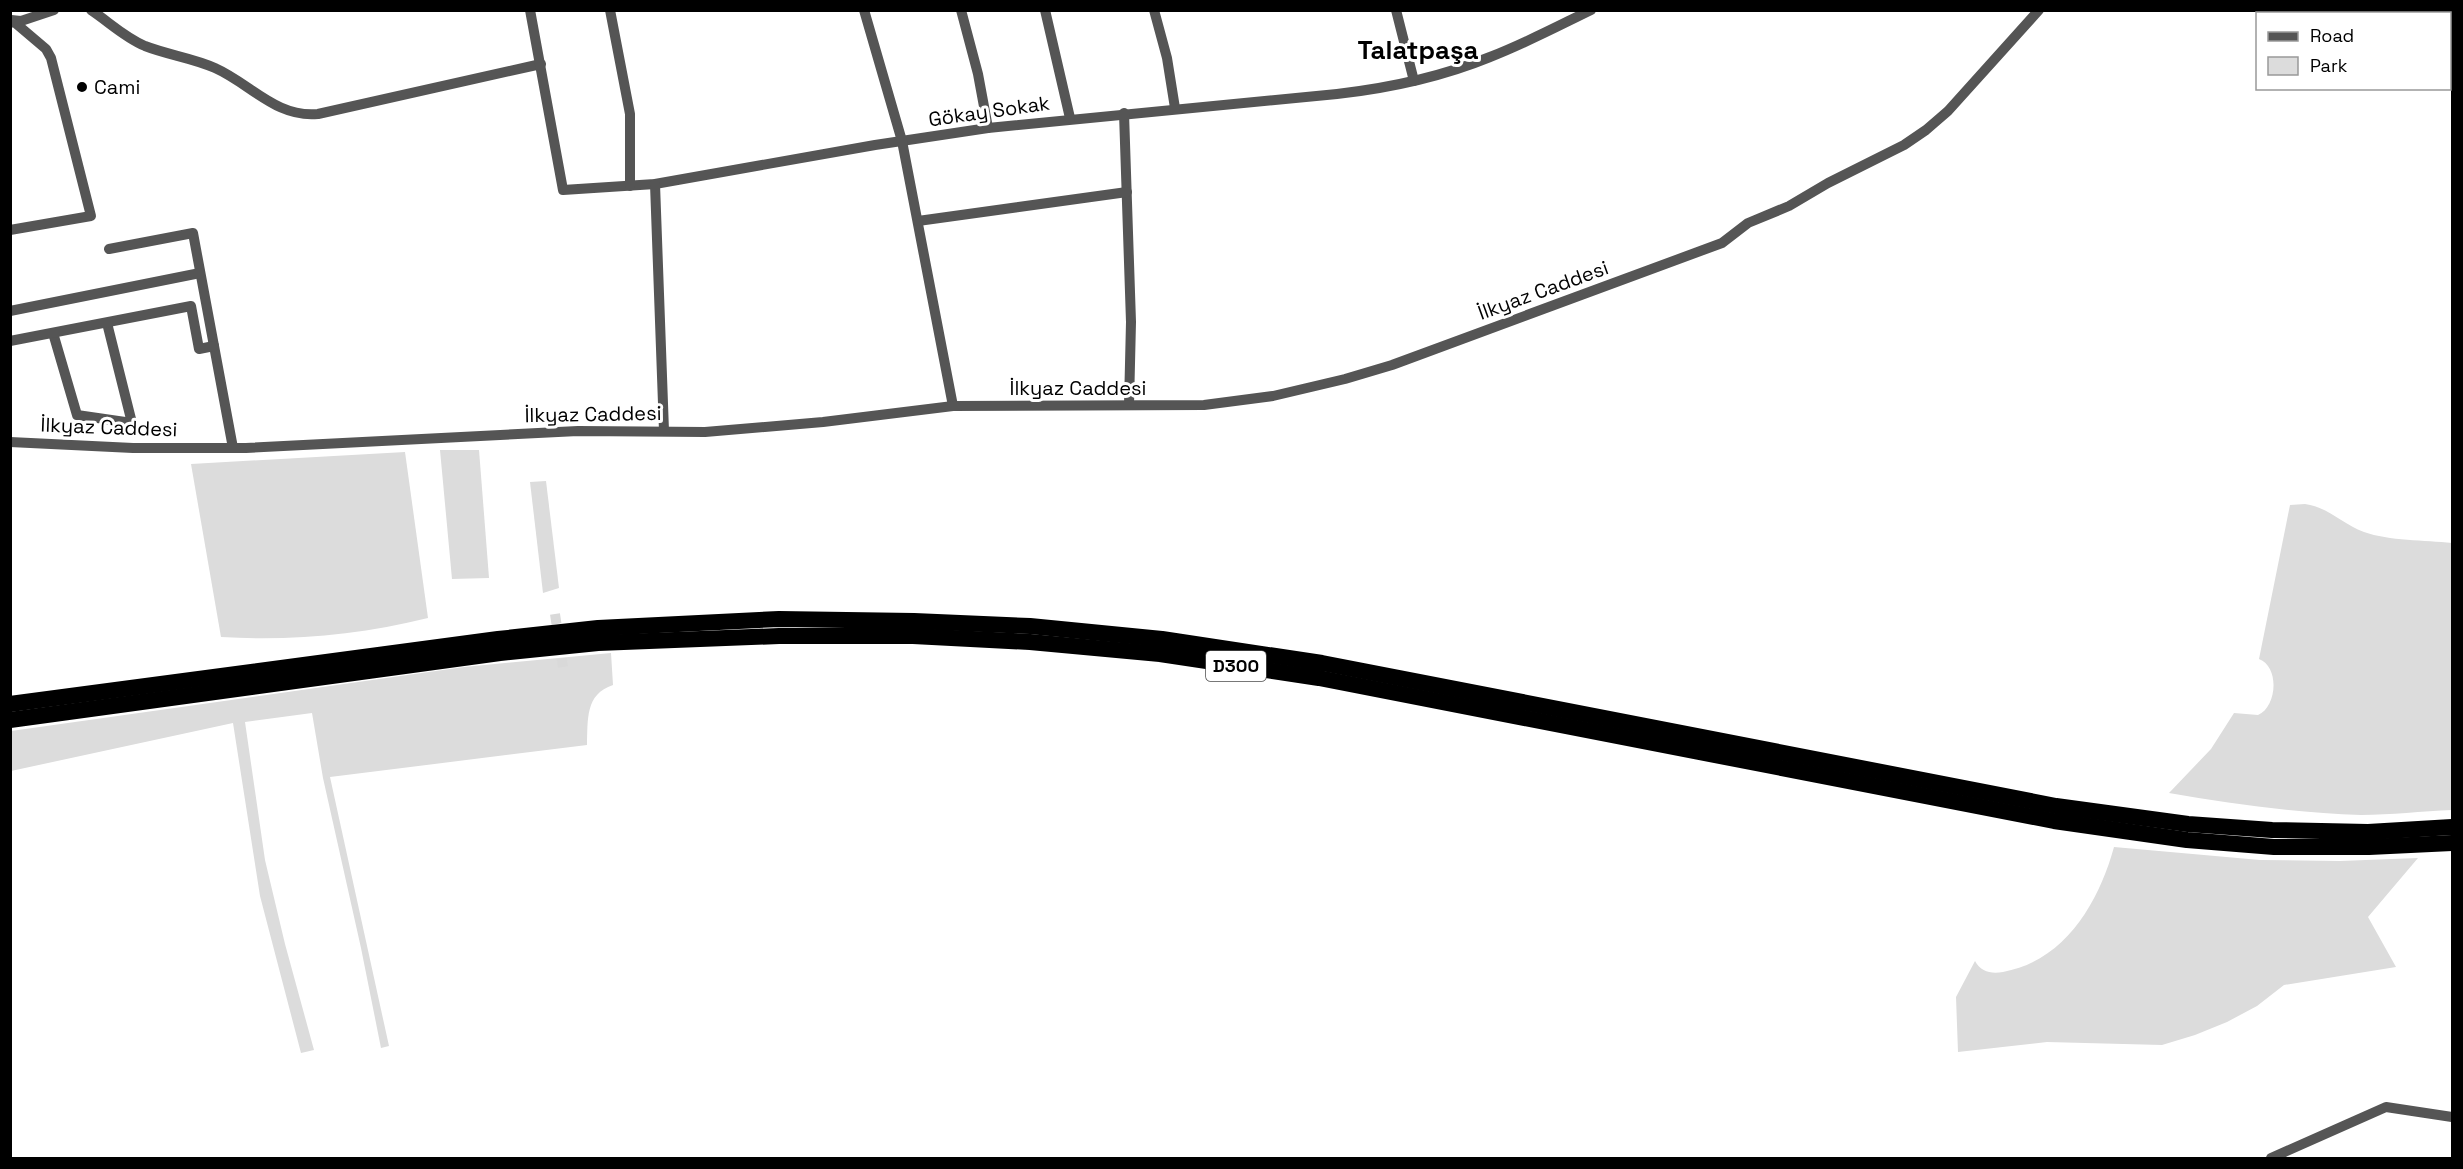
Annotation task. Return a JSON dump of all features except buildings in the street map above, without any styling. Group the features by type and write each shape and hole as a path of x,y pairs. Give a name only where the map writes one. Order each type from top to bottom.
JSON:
{"highway":[{"name":"D300","path":"10,704 474,642 598,628 779,619 1018,625 1162,639 1322,663 2056,806 2188,824 2272,830 2368,832 2452,827"},
{"name":"D300","path":"10,720 488,655 598,643 780,636 913,636 1030,642 1160,654 1320,678 2054,821 2187,840 2274,847 2369,847 2452,843"}],"street":[{"path":"11,21 21,21 54,10"},
{"path":"91,10 131,39 159,51 215,68 242,83 276,107 301,114 318,114 541,64"},
{"name":"Gökay Sokak","path":"530,10 563,190 655,184 988,128 1070,118 1337,94 1414,81 1492,57 1591,10"},
{"path":"610,10 630,114 630,186"},
{"path":"864,10 902,141 953,406"},
{"path":"961,10 978,74 988,128"},
{"path":"1045,10 1070,118"},
{"path":"1154,10 1167,58 1175,108"},
{"path":"1396,10 1414,81"},
{"name":"İlkyaz Caddesi","path":"10,442 133,448 233,448 597,430 727,430 823,422 953,406 1181,406 1228,403 1273,396 1345,379 1416,357 1722,243 1748,223 1789,206 1828,183 1904,145 1926,130 1948,111 2039,10"},
{"path":"10,230 91,216 51,58 46,49 11,21"},
{"path":"1124,113 1131,322 1130,405"},
{"path":"655,184 664,431"},
{"path":"918,221 1127,192"},
{"path":"109,249 193,233 233,448"},
{"path":"10,311 200,273"},
{"path":"10,341 191,306 199,349 214,346"},
{"path":"53,333 77,415 132,423 107,322"},
{"path":"2271,1158 2386,1107 2452,1117"}],"green space":[{"path":"440,450 479,450 489,578 452,579"},
{"path":"405,452 428,618 351,633 273,638 221,637 191,464"},
{"path":"546,481 559,588 543,593 530,482"},
{"path":"2305,504 2328,512 2356,529 2374,535 2452,543 2452,810 2372,815 2337,814 2216,801 2169,793 2211,749 2234,713 2258,715 2269,704 2274,687 2273,678 2266,663 2259,659 2290,505"},
{"path":"611,653 613,685 604,689 593,701 588,717 587,745 330,777 389,1046 381,1048 323,778 312,713 245,722 265,860 314,1050 301,1053 260,896 233,723 11,771 11,731 464,667"},
{"path":"2114,847 2260,860 2340,861 2418,858 2368,917 2396,967 2284,985 2257,1006 2227,1022 2162,1045 2047,1042 1958,1052 1956,997 1975,961 1980,968 1994,973 2025,966 2044,956 2076,926 2089,908"}],"tunnel":[{"path":"555,614 563,667"}],"place":[{"name":"Cami","path":"82,87"}],"district":[{"name":"Talatpaşa","path":"1418,50"}]}
